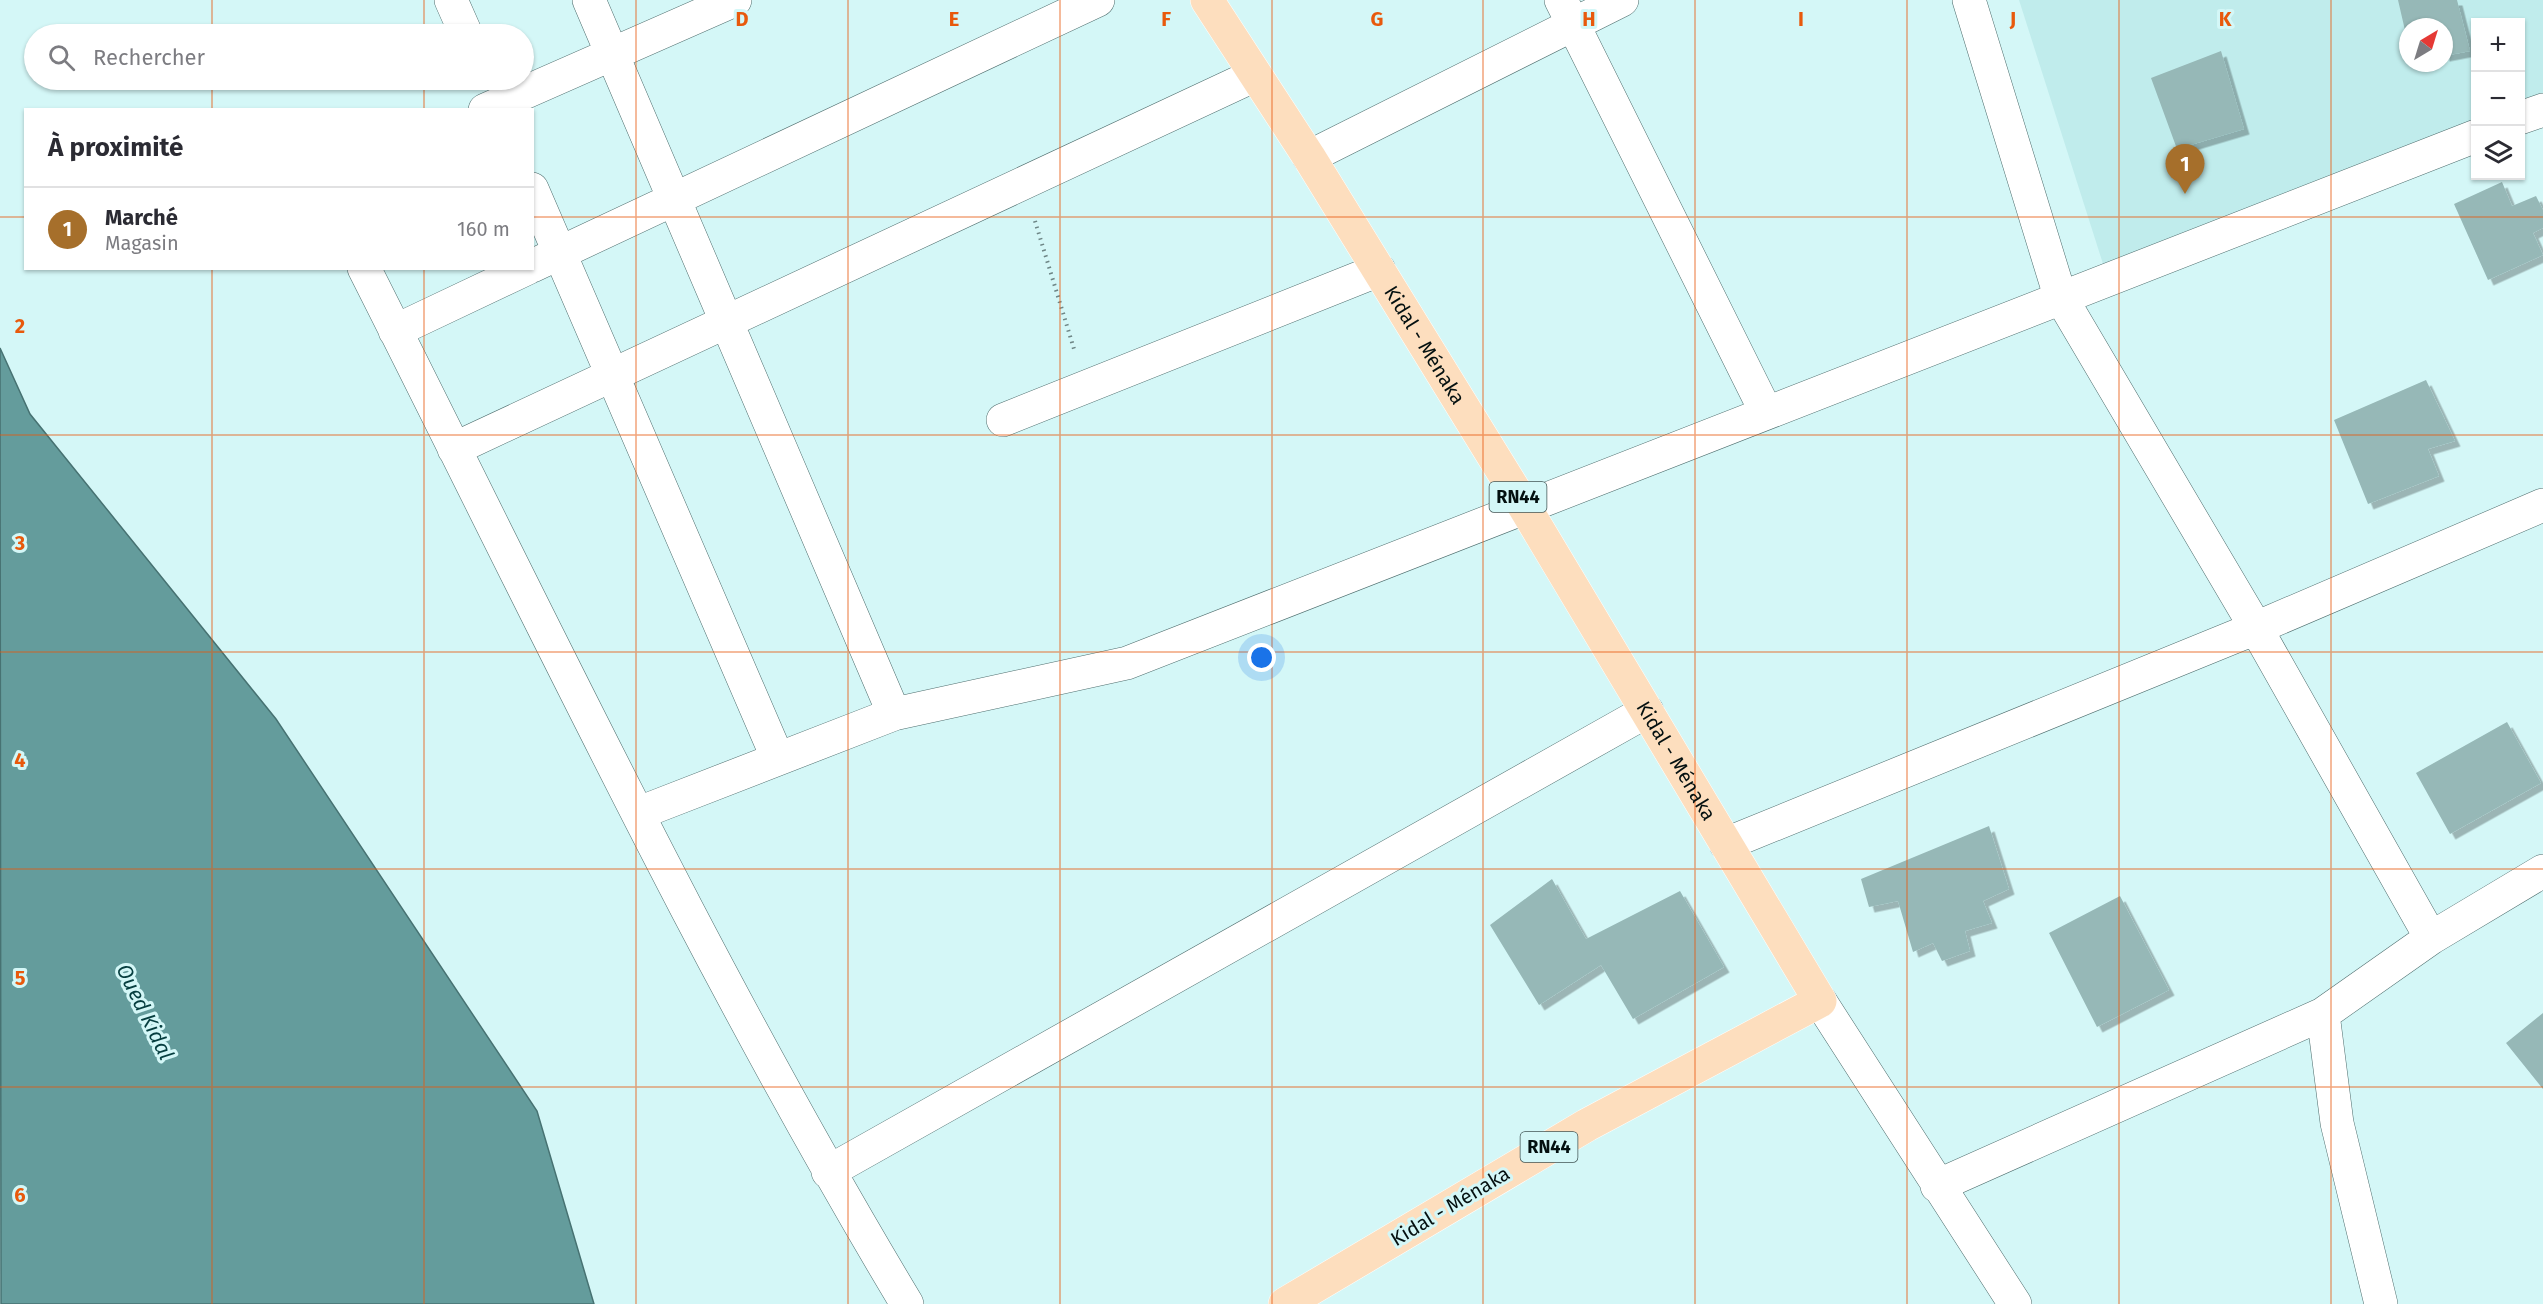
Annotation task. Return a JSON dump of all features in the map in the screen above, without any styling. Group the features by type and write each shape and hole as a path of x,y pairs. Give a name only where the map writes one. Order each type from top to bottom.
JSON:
{"main road":[{"name":"Kidal - Ménaka","path":"1207,0 1310,157 1524,506 1820,1001 1587,1125 1285,1304"}],"street":[{"path":"451,0 462,24"},
{"path":"589,0 894,714"},
{"path":"534,84 612,54 735,0"},
{"path":"546,260 1098,0"},
{"path":"1310,157 1567,12 1622,0"},
{"path":"1969,0 2060,296 2256,628 2431,938"},
{"path":"1567,12 1766,412"},
{"path":"454,449 1255,75"},
{"path":"491,101 519,90"},
{"path":"2525,116 2543,110"},
{"path":"639,813 894,714 1127,663 2060,296 2471,138"},
{"path":"534,199 546,260 613,375 778,759"},
{"path":"365,270 639,813 828,1172 907,1304"},
{"path":"395,331 524,270"},
{"path":"1003,420 1379,270"},
{"path":"1726,844 2256,628 2543,505"},
{"path":"828,1172 1647,711"},
{"path":"1937,1186 2323,1014 2431,938 2543,871"},
{"path":"1820,1001 2015,1304"},
{"path":"2323,1014 2337,1123 2381,1304"}],"path":[{"path":"1023,183 1086,387"}],"shaded area":[{"path":"2019,0 2543,0 2543,94 2525,101 2525,18 2471,18 2471,123 2104,267"}],"water":[{"name":"Oued Kidal","path":"0,348 30,414 276,719 537,1111 594,1304 1,1304"}],"building":[{"path":"2398,0 2457,0 2470,51 2453,54 2453,18 2402,18"},
{"path":"2221,51 2244,129 2177,149 2151,78"},
{"path":"2502,182 2512,206 2536,196 2543,210 2543,228 2533,233 2543,255 2488,280 2454,204"},
{"path":"2426,380 2455,441 2428,449 2439,476 2368,504 2334,420"},
{"path":"2507,722 2541,783 2450,834 2416,773"},
{"path":"1989,826 2009,889 1983,901 1992,923 1965,931 1970,951 1942,961 1933,943 1913,952 1898,901 1869,907 1861,879"},
{"path":"1552,879 1586,939 1680,891 1724,967 1633,1019 1601,965 1539,1005 1490,925"},
{"path":"2120,896 2169,990 2097,1027 2049,933"},
{"path":"2543,1013 2543,1089 2506,1043"}],"place":[{"name":"Marché","path":"2185,194"}]}
